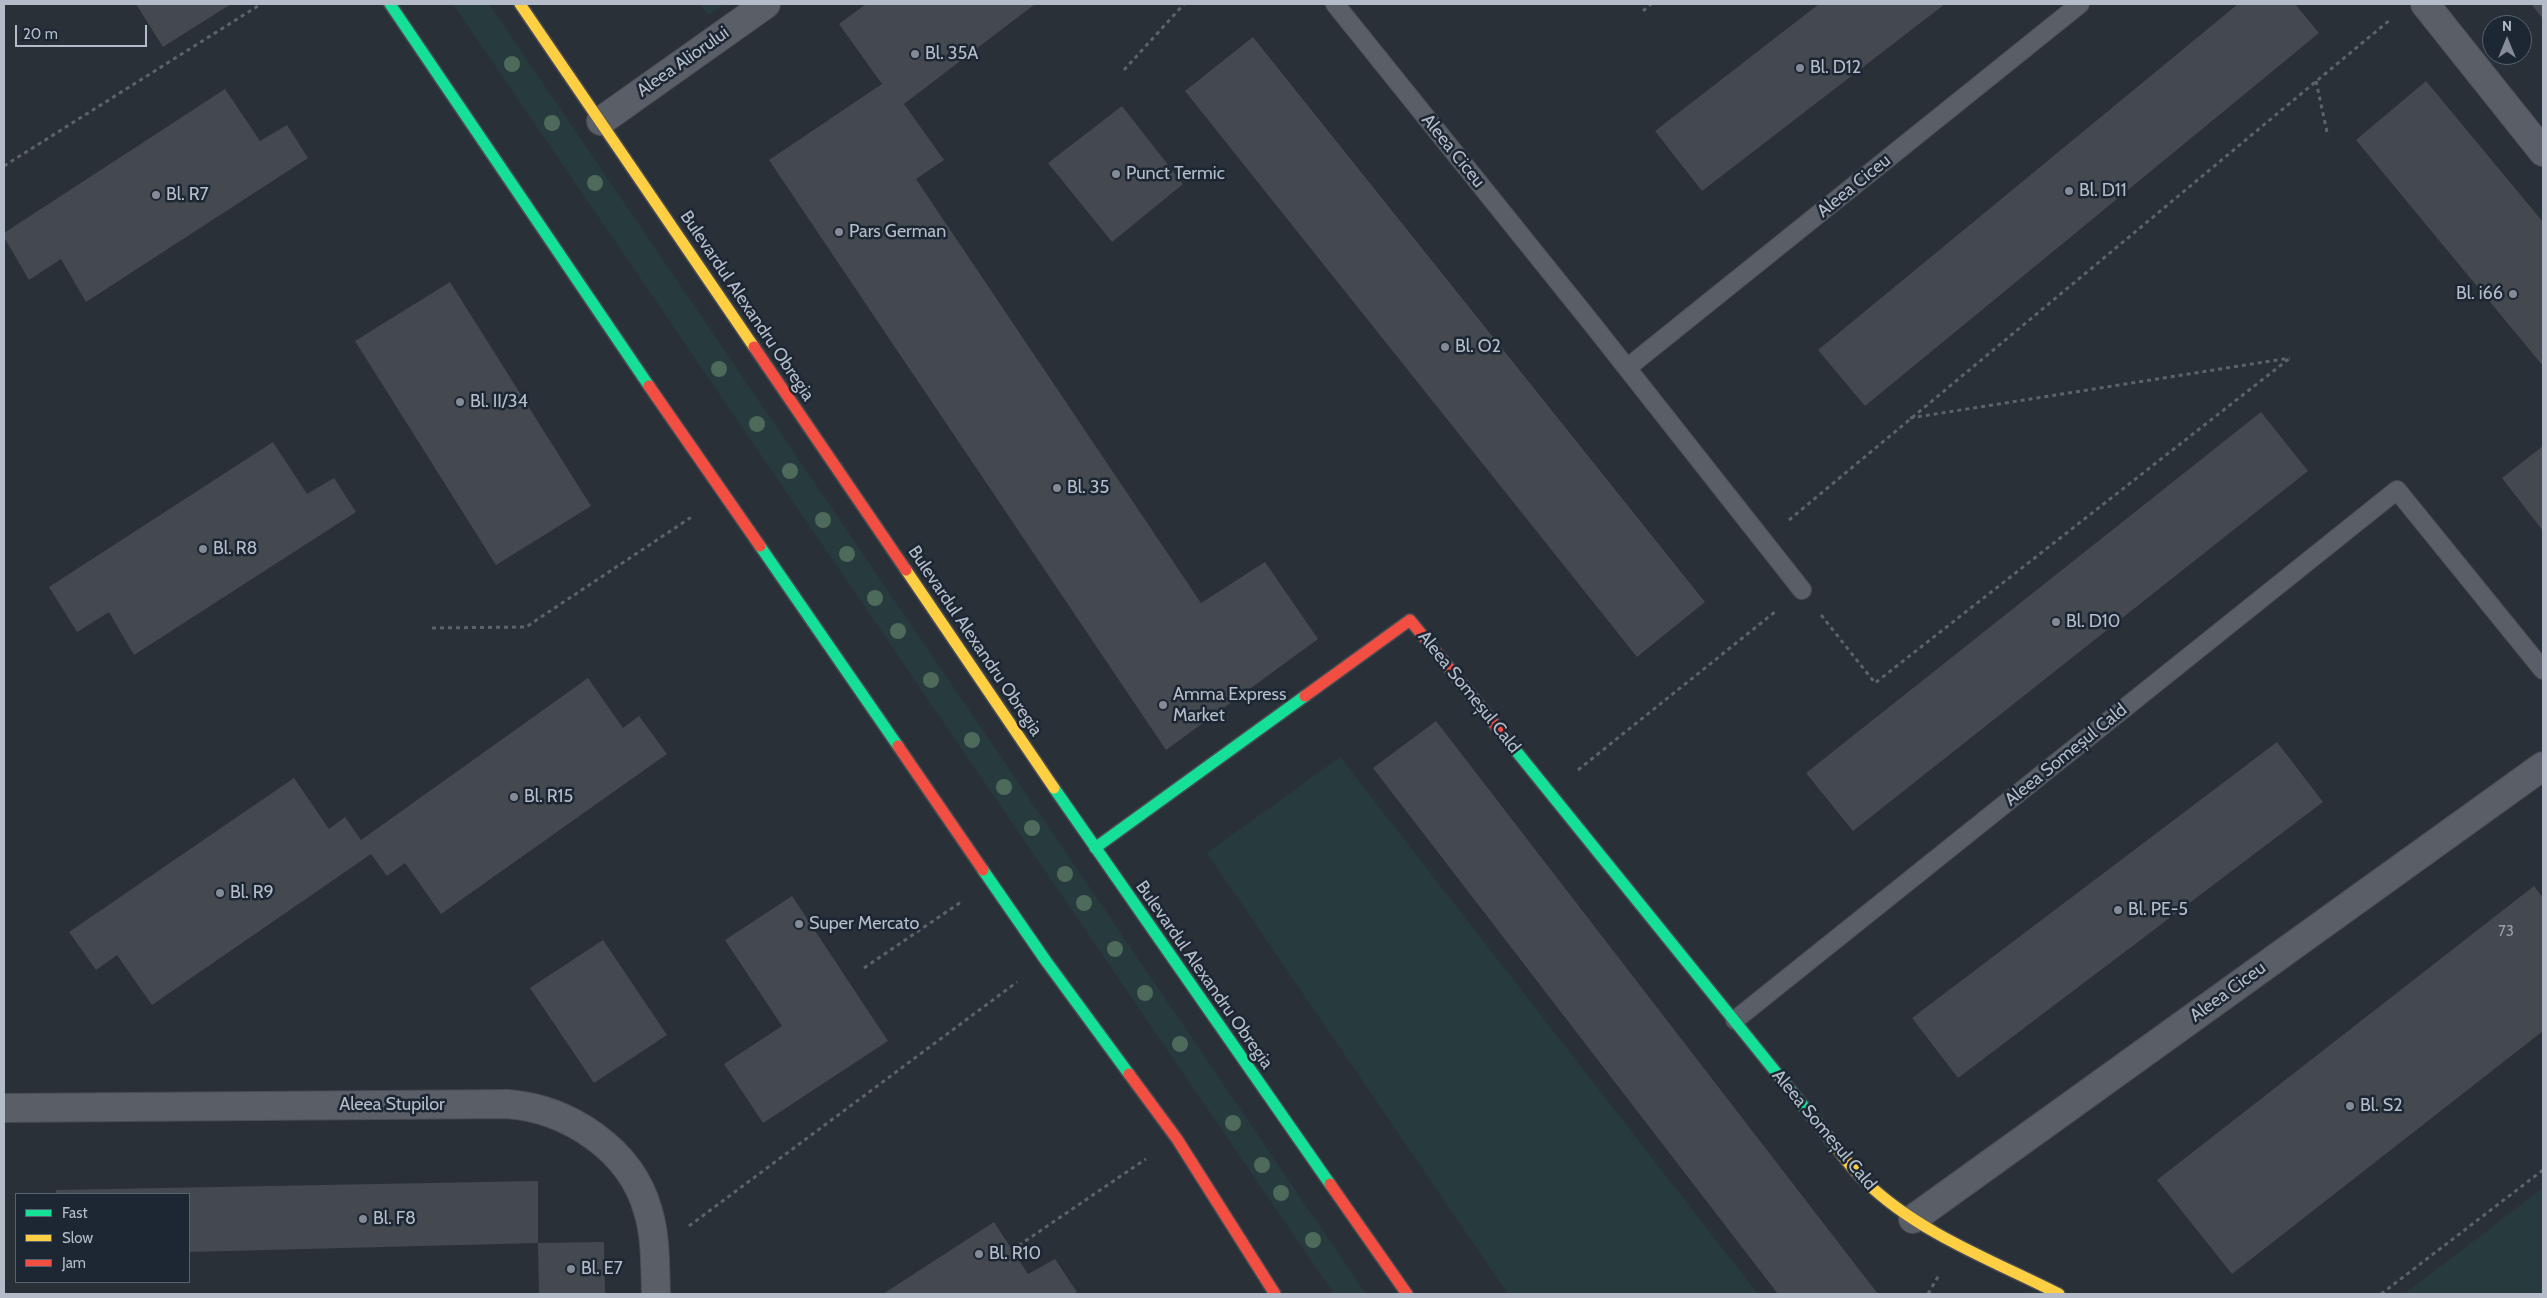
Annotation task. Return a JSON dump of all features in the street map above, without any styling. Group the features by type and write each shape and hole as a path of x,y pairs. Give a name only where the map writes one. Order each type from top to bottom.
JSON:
{"main road":[{"path":"390,4 724,495 1046,961 1177,1139 1275,1294"},
{"name":"Bulevardul Alexandru Obregia","path":"520,4 1095,848 1407,1294"},
{"name":"Aleea Someșul Cald","path":"1095,848 1410,620 1864,1182 1886,1202 1913,1219 2059,1294"}],"street":[{"name":"Aleea Aliorului","path":"600,121 766,4"},
{"path":"2425,4 2543,152"},
{"name":"Aleea Ciceu","path":"1913,1219 2543,766"},
{"name":"Aleea Stupilor","path":"4,1108 527,1106 553,1113 604,1143 632,1175 648,1210 654,1252 656,1294"}],"lane":[{"name":"Aleea Ciceu","path":"1334,4 1627,368 1802,590"},
{"name":"Aleea Ciceu","path":"1627,368 2080,4"},
{"name":"Aleea Someșul Cald","path":"1735,1020 2397,490 2543,670"}],"path":[{"path":"4,166 260,4"},
{"path":"1124,70 1184,4"},
{"path":"1643,10 1651,4"},
{"path":"1764,542 1910,418 2395,16"},
{"path":"2316,81 2327,132"},
{"path":"1550,792 1802,590 1875,683 2290,358 1910,418"},
{"path":"432,628 526,627 724,495"},
{"path":"864,968 992,881"},
{"path":"654,1252 1046,961"},
{"path":"1012,1250 1177,1139"},
{"path":"2381,1294 2543,1170"}],"green space":[{"path":"453,4 489,4 1366,1294 1334,1294"},
{"path":"700,4 724,4 708,15"},
{"path":"1340,757 1758,1294 1508,1294 1207,853"},
{"path":"2543,1188 2543,1294 2404,1294"}],"building":[{"path":"136,4 231,4 163,47"},
{"name":"Bl. 35","path":"866,4 1035,4 904,104 944,160 916,179 1201,603 1265,562 1318,639 1166,750 769,160 882,84 839,24"},
{"name":"Bl. D12","path":"1819,4 1945,4 1702,191 1655,131"},
{"name":"Bl. D11","path":"2238,4 2295,4 2319,33 1865,406 1818,350"},
{"path":"2531,4 2543,4 2543,19"},
{"name":"Bl. O2","path":"1253,37 1705,602 1637,657 1185,91"},
{"name":"Bl. i66","path":"2426,81 2543,222 2543,366 2356,140"},
{"name":"Bl. R7","path":"225,89 260,141 287,125 308,158 86,302 61,259 29,280 4,237 4,233"},
{"name":"Punct Termic","path":"1122,106 1183,184 1112,242 1048,163"},
{"name":"Bl. II/34","path":"450,282 591,506 496,565 355,341"},
{"name":"Bl. D10","path":"2261,412 2308,471 1853,831 1806,773"},
{"name":"Bl. R8","path":"273,442 307,494 334,478 356,512 134,655 109,612 77,632 49,587"},
{"path":"2543,446 2543,531 2502,478"},
{"path":"588,678 623,728 639,716 667,754 441,914 405,863 387,876 371,854 152,1005 117,955 96,970 69,932 294,778 329,829 345,817 361,840"},
{"path":"1436,721 1878,1294 1778,1294 1373,768"},
{"name":"Bl. PE-5","path":"2277,742 2323,802 1958,1078 1912,1018"},
{"name":"Bl. S2","path":"2534,886 2543,898 2543,1031 2232,1274 2157,1180"},
{"path":"792,896 888,1041 763,1123 724,1064 782,1026 725,940"},
{"path":"603,940 667,1035 594,1083 530,988"},
{"name":"Bl. F8","path":"538,1181 538,1243 190,1252 190,1193 56,1193 56,1190"},
{"name":"Bl. R10","path":"994,1222 1028,1274 1055,1259 1077,1292 1073,1294 883,1294"},
{"name":"Bl. E7","path":"604,1242 605,1294 539,1294 538,1243"}],"traffic: fast":[{"path":"390,4 649,386"},
{"path":"760,546 898,746"},
{"path":"1095,848 1305,696"},
{"path":"1504,736 1826,1134"},
{"path":"1054,788 1330,1184"},
{"path":"983,870 1046,961 1129,1074"}],"traffic: slow":[{"path":"520,4 754,347"},
{"path":"906,570 1054,788"},
{"path":"1826,1134 1849,1165 1860,1176 1909,1216 1958,1245 2059,1294"}],"traffic: jam":[{"path":"754,347 906,570"},
{"path":"649,386 760,546"},
{"path":"1305,696 1410,620 1504,736"},
{"path":"898,746 983,870"},
{"path":"1129,1074 1177,1139 1275,1294"},
{"path":"1330,1184 1407,1294"}],"place":[{"name":"Bl. 35A","path":"915,54"},
{"name":"Bl. D12","path":"1800,68"},
{"name":"Punct Termic","path":"1116,174"},
{"name":"Bl. D11","path":"2069,191"},
{"name":"Bl. R7","path":"156,195"},
{"name":"Pars German","path":"839,232"},
{"name":"Bl. i66","path":"2513,294"},
{"name":"Bl. O2","path":"1445,347"},
{"name":"Bl. II/34","path":"460,402"},
{"name":"Bl. 35","path":"1057,488"},
{"name":"Bl. R8","path":"203,549"},
{"name":"Bl. D10","path":"2056,622"},
{"name":"Amma Express Market","path":"1163,705"},
{"name":"Bl. R15","path":"514,797"},
{"name":"Bl. R9","path":"220,893"},
{"name":"Bl. PE-5","path":"2118,910"},
{"name":"Super Mercato","path":"799,924"},
{"name":"Bl. S2","path":"2350,1106"},
{"name":"Bl. F8","path":"363,1219"},
{"name":"Bl. R10","path":"979,1254"},
{"name":"Bl. E7","path":"571,1269"}]}
